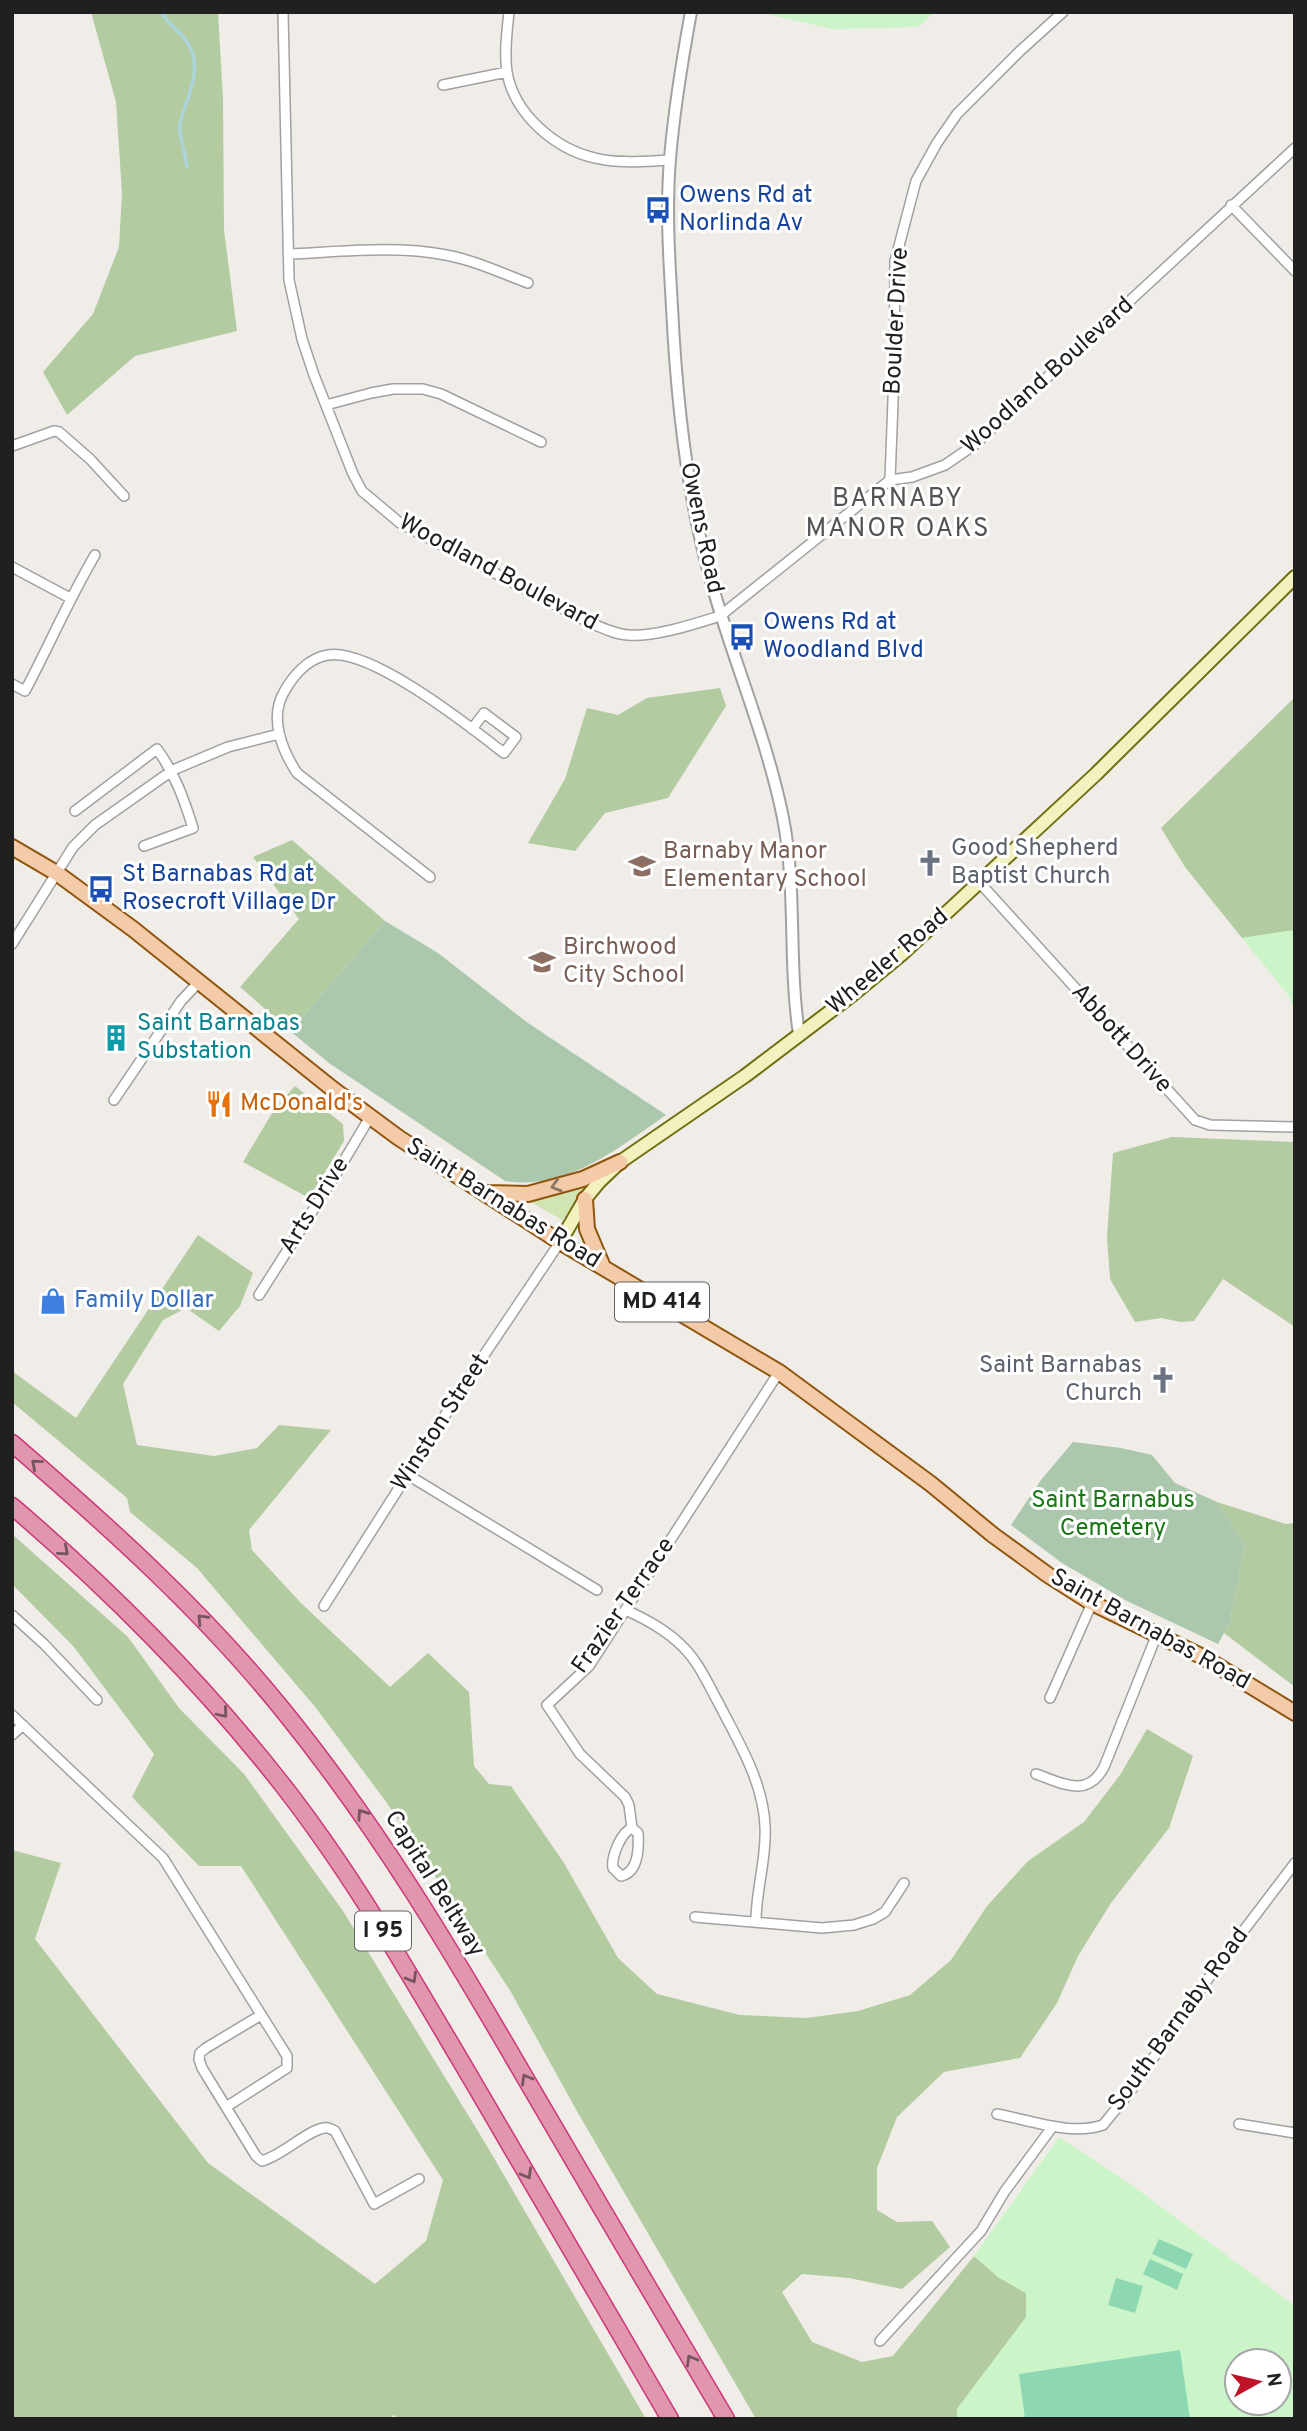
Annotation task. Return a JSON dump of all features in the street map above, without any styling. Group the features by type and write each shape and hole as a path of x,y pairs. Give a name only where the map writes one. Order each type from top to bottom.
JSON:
{"highway":[{"name":"Capital Beltway","path":"12,1443 106,1525 199,1615 280,1707 360,1811 438,1930 726,2419"},
{"name":"I 95","path":"12,1506 117,1600 180,1665 256,1753 318,1834 403,1963 670,2419"}],"main road":[{"name":"Wheeler Road","path":"560,1242 585,1199 620,1162 706,1104 852,995 903,953 1105,765 1295,578"},
{"name":"Saint Barnabas Road","path":"12,846 58,874 142,936 370,1117 560,1242 779,1372 1048,1575 1092,1603 1203,1657 1295,1713"},
{"path":"484,1193 528,1194 583,1179 620,1162"},
{"path":"585,1199 587,1228 604,1268"}],"street":[{"name":"Woodland Boulevard","path":"283,12 289,280 302,339 353,474 362,491 400,523 586,621 620,634 641,635 696,624 720,616 890,480 912,477 945,465 974,445 1295,148"},
{"path":"509,12 507,72 513,91 544,132 559,144 584,155 609,160 670,160"},
{"name":"Owens Road","path":"691,12 670,160 669,263 680,424 703,553 720,616 775,782 783,821 789,866 793,980 799,1034"},
{"name":"Boulder Drive","path":"890,480 895,261 916,181 957,114 1063,12"},
{"path":"443,85 507,72"},
{"path":"1231,205 1295,271"},
{"path":"288,254 419,251 445,254 475,262 528,283"},
{"path":"326,405 393,389 423,389 441,394 541,442"},
{"path":"12,446 54,431 59,432 90,459 124,496"},
{"path":"12,684 25,691 50,645 70,598 95,555"},
{"path":"12,567 70,598"},
{"path":"430,877 296,773 284,751 279,734 278,712 286,688 306,665 324,655 334,654 364,661 388,674 446,710 504,753 516,737 484,713 472,729"},
{"path":"12,944 77,842 95,825 173,771 220,750 279,734"},
{"path":"75,811 157,749 173,771 193,828 144,846"},
{"name":"Abbott Drive","path":"980,883 1195,1120 1210,1125 1295,1128"},
{"path":"114,1100 181,1001 200,982"},
{"name":"Arts Drive","path":"259,1295 370,1117"},
{"name":"Winston Street","path":"324,1606 472,1373 560,1242"},
{"name":"Frazier Terrace","path":"632,1828 625,1797 580,1754 547,1705 589,1666 779,1372"},
{"path":"408,1475 597,1590"},
{"path":"1049,1698 1092,1603"},
{"path":"626,1610 668,1633 694,1660 756,1780 765,1829 756,1904 757,1922"},
{"path":"12,1615 44,1644 97,1700"},
{"path":"1036,1774 1074,1786 1088,1785 1097,1780 1157,1634"},
{"path":"12,1715 163,1858 287,2056 287,2068 226,2107"},
{"path":"12,1735 23,1725"},
{"path":"632,1828 638,1833 635,1862 627,1874 621,1875 613,1868 612,1861 622,1835 632,1828"},
{"name":"South Barnaby Road","path":"997,2114 1053,2126 1101,2126 1295,1863"},
{"path":"695,1917 822,1928 854,1925 885,1912 904,1883"},
{"path":"261,2015 200,2053 199,2059 256,2156 262,2161 275,2157 323,2128 335,2131 374,2204 419,2179"},
{"path":"1239,2124 1295,2133"},
{"path":"880,2341 981,2231 1005,2191 1053,2126"}],"green space":[{"path":"91,12 218,12 223,99 224,230 237,331 135,356 67,415 43,372 93,314 119,247 122,193 116,102"},
{"path":"758,12 935,12 918,27 833,29"},
{"path":"720,688 726,706 668,798 605,813 575,851 528,843 565,779 587,708 618,715 647,698"},
{"path":"1295,697 1295,930 1242,938 1185,867 1161,828"},
{"path":"292,840 385,921 290,1031 240,987 299,919 253,857"},
{"path":"385,921 438,953 528,1023 666,1115 610,1153 571,1173 550,1180 505,1181 329,1063 290,1031"},
{"path":"1295,930 1295,1015 1289,996 1242,938"},
{"path":"295,1086 343,1124 344,1141 309,1198 243,1162 275,1108"},
{"path":"1172,1137 1295,1142 1295,1327 1223,1279 1194,1321 1181,1322 1161,1318 1135,1322 1110,1279 1107,1237 1113,1153"},
{"path":"588,1184 562,1220 531,1202 531,1199"},
{"path":"198,1235 253,1273 240,1306 219,1331 186,1308 163,1320 123,1384 137,1445 214,1456 257,1448 279,1425 331,1430 249,1530 252,1550 301,1603 390,1687 428,1653 469,1692 474,1766 489,1784 511,1786 564,1863 618,1958 657,1994 740,2015 807,2018 858,2011 910,1995 951,1960 987,1906 1028,1861 1084,1822 1120,1775 1147,1729 1193,1756 1169,1828 1111,1903 1078,1956 1057,2003 1020,2058 944,2072 897,2117 877,2168 877,2210 897,2222 932,2221 950,2247 902,2289 849,2278 802,2274 782,2292 812,2342 862,2362 893,2356 974,2256 998,2277 1026,2293 1026,2318 957,2409 957,2419 756,2419 578,2113 511,1992 387,1803 316,1708 197,1568 130,1512 127,1498 12,1402 12,1371 76,1418"},
{"name":"Saint Barnabus Cemetery","path":"1073,1442 1152,1455 1175,1483 1217,1502 1245,1545 1230,1622 1218,1644 1127,1601 1062,1563 1011,1525 1041,1480"},
{"path":"1217,1502 1286,1524 1295,1523 1295,1687 1224,1633 1230,1622 1245,1545"},
{"path":"12,1534 128,1637 179,1708 244,1774 343,1911 484,2141 646,2419 400,2419 393,2415 389,2419 12,2419 12,1850 61,1863 35,1939 208,2163 375,2284 426,2241 443,2180 241,1866 199,1866 132,1797 154,1754 74,1647 12,1584"},
{"path":"1059,2137 1133,2186 1295,2306 1295,2419 957,2419 957,2409 1026,2317 1026,2293 998,2277 974,2256"},
{"path":"1159,2239 1193,2254 1186,2269 1152,2254"},
{"path":"1150,2259 1183,2274 1177,2290 1143,2274"},
{"path":"1116,2278 1143,2286 1135,2313 1108,2305"},
{"path":"1180,2350 1190,2419 1025,2419 1019,2374"}],"waterway":[{"path":"161,12 187,42 193,55 193,82 180,128 187,167"}],"place":[{"name":"Owens Rd at Norlinda Av","path":"658,210"},
{"name":"Owens Rd at Woodland Blvd","path":"742,637"},
{"name":"Good Shepherd Baptist Church","path":"930,863"},
{"name":"Barnaby Manor Elementary School","path":"642,866"},
{"name":"St Barnabas Rd at Rosecroft Village Dr","path":"101,889"},
{"name":"Birchwood City School","path":"542,962"},
{"name":"Saint Barnabas Substation","path":"116,1038"},
{"name":"McDonald's","path":"219,1104"},
{"name":"Family Dollar","path":"53,1301"},
{"name":"Saint Barnabas Church","path":"1163,1380"}],"district":[{"name":"BARNABY MANOR OAKS","path":"898,514"}]}
